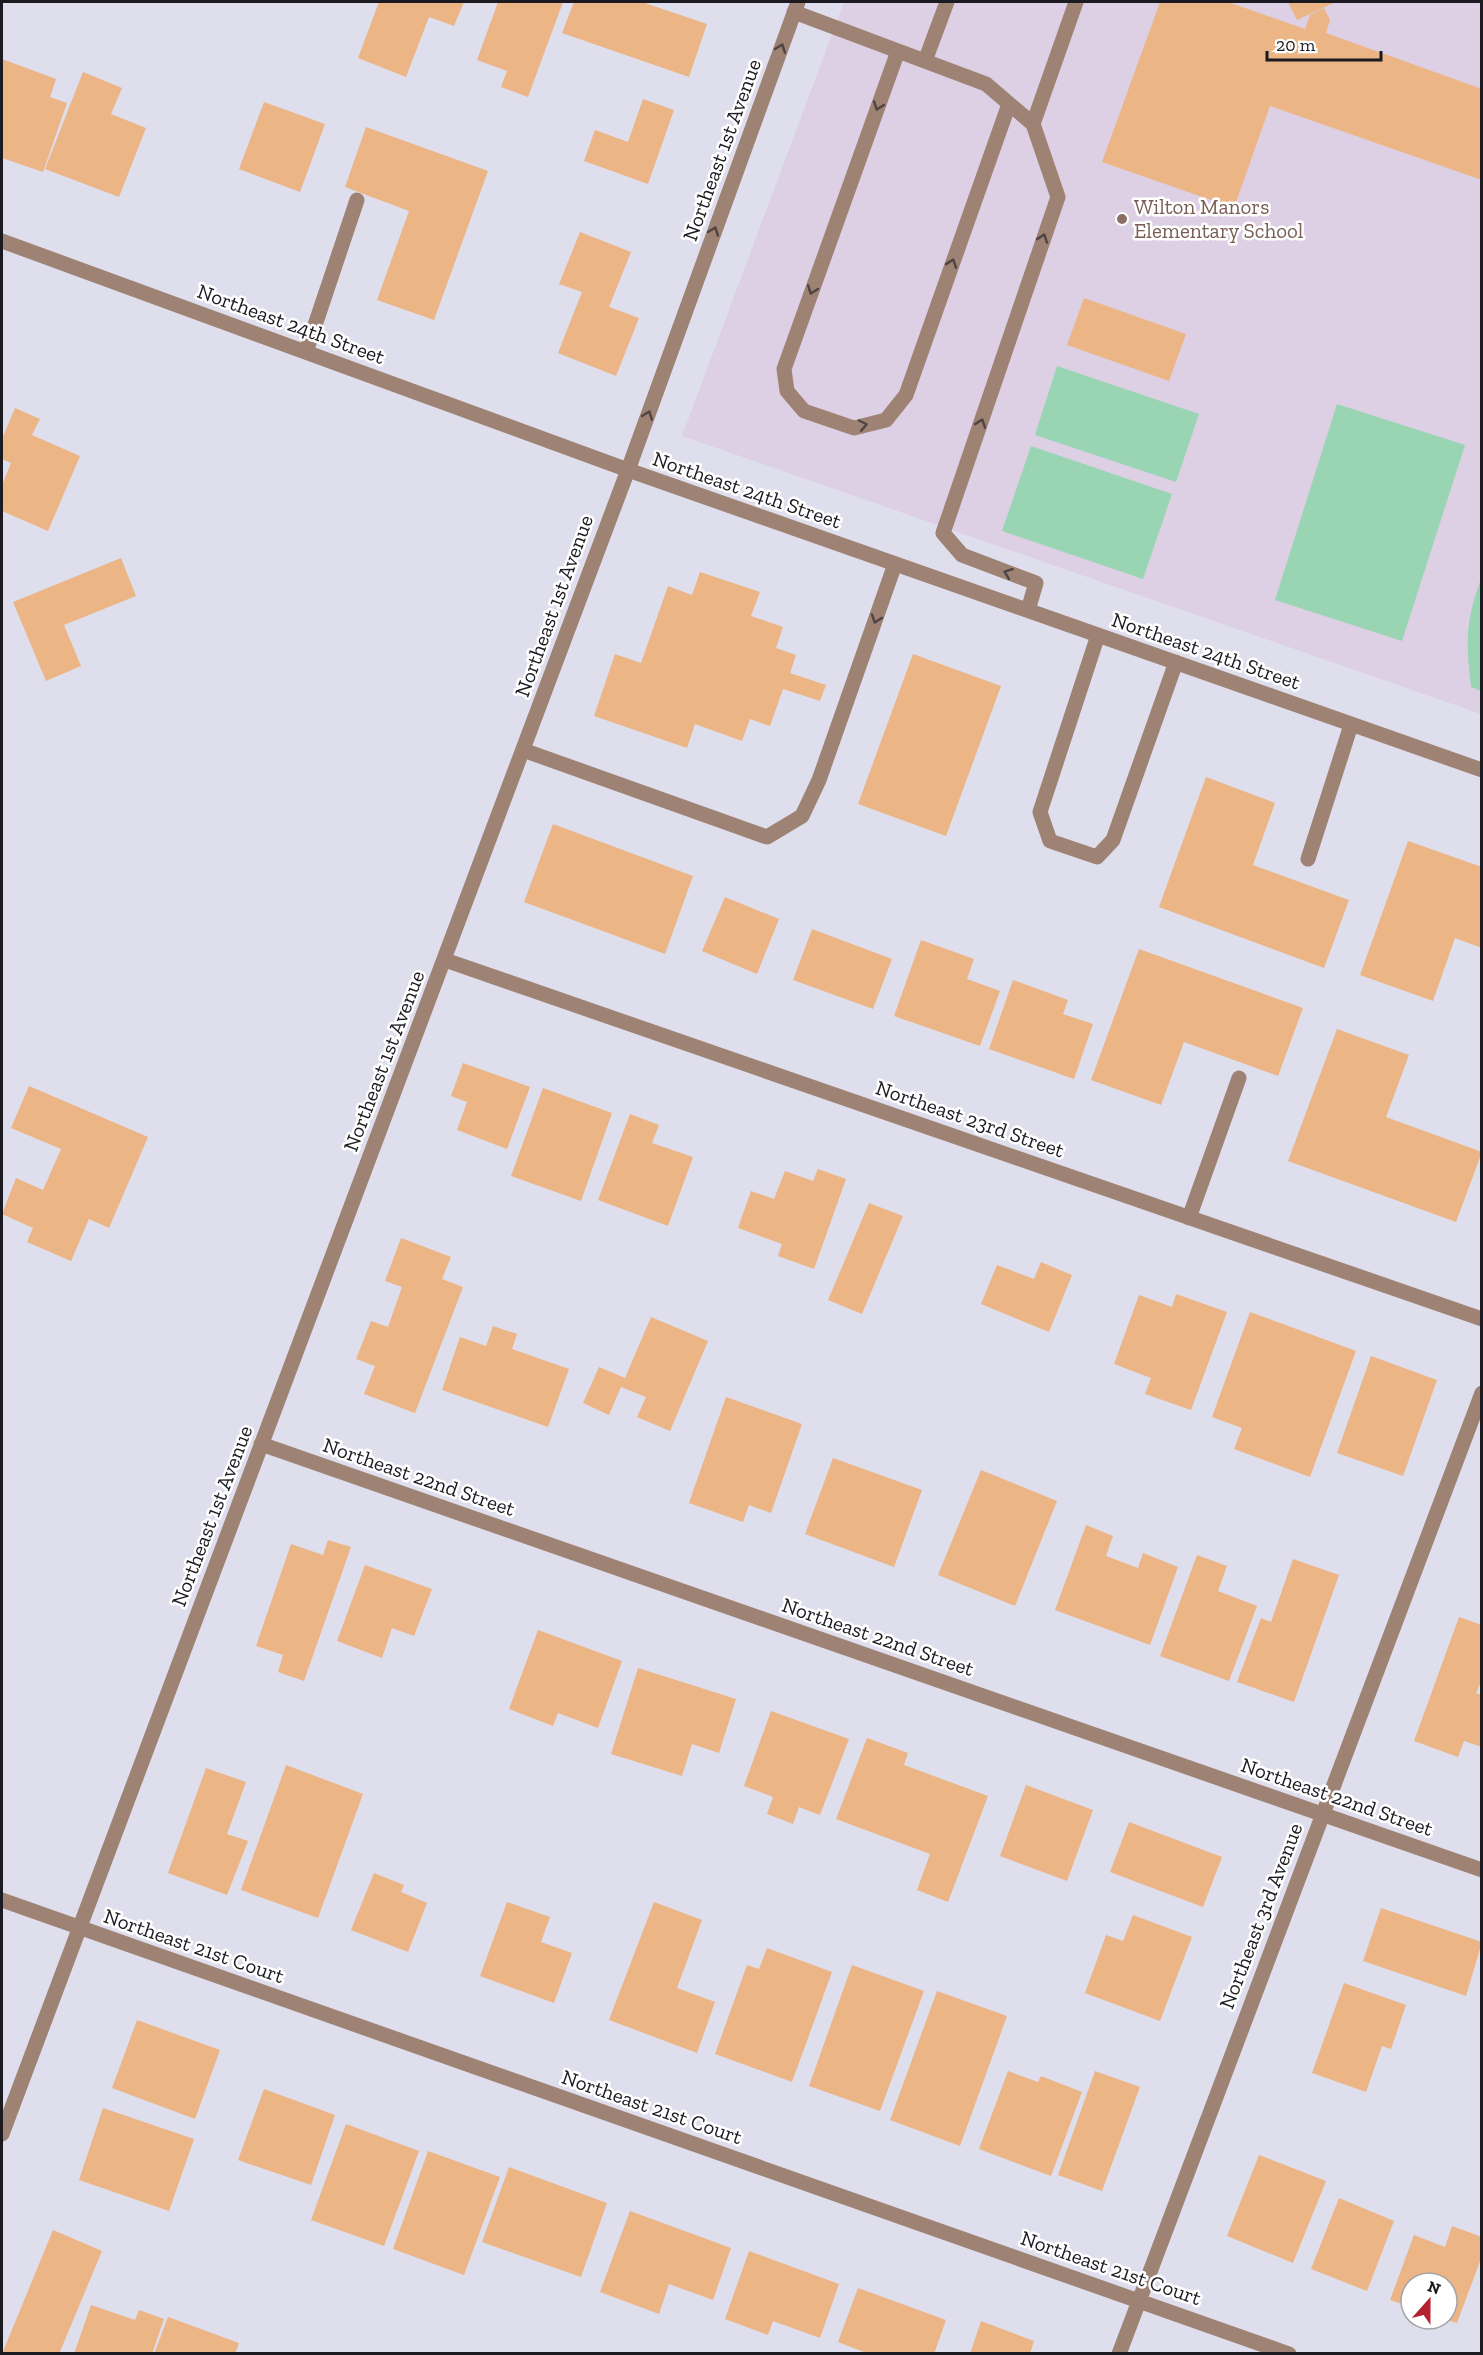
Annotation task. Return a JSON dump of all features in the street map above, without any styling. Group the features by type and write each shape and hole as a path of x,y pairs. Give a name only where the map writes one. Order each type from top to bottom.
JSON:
{"street":[{"path":"925,62 946,2"},
{"path":"1033,124 1076,2"},
{"path":"796,7 925,62 986,84 1033,124 1058,196 943,533 962,555 1036,583 1028,610"},
{"name":"Northeast 1st Avenue","path":"2,2134 628,470 796,7"},
{"path":"898,51 784,369 787,391 804,411 854,428 886,420 906,395 1009,104"},
{"path":"306,352 357,200"},
{"name":"Northeast 24th Street","path":"2,242 628,470 1482,770"},
{"path":"523,750 767,837 801,816 819,780 895,564"},
{"path":"1098,636 1040,812 1050,841 1096,857 1113,840 1176,662"},
{"path":"1308,859 1351,724"},
{"name":"Northeast 23rd Street","path":"445,960 1482,1319"},
{"path":"1189,1218 1239,1078"},
{"name":"Northeast 3rd Avenue","path":"1119,2354 1482,1393"},
{"name":"Northeast 22nd Street","path":"261,1444 1482,1870"},
{"name":"Northeast 21st Court","path":"2,1900 1289,2354"}],"shaded area":[{"name":"Wilton Manors Elementary School","path":"844,2 1481,2 1481,714 682,436"}],"green space":[{"path":"1057,366 1199,414 1176,482 1035,435"},
{"path":"1337,404 1465,445 1402,641 1275,600"},
{"path":"1031,446 1172,494 1143,579 1002,531"},
{"path":"1481,579 1481,691 1471,687 1468,632 1469,620"}],"building":[{"path":"379,2 464,2 454,26 429,17 406,77 358,58"},
{"path":"498,2 563,2 528,97 501,87 507,71 477,60"},
{"path":"574,2 642,2 707,24 689,77 562,33"},
{"path":"1160,2 1228,2 1305,29 1310,15 1324,8 1330,20 1326,33 1482,89 1482,180 1270,106 1234,208 1102,162"},
{"path":"1288,2 1336,2 1297,20"},
{"path":"2,59 56,79 50,97 67,103 43,172 2,158"},
{"path":"83,72 122,88 111,114 146,128 119,197 45,169"},
{"path":"643,99 674,110 648,184 584,161 595,130 628,142"},
{"path":"264,102 325,124 300,192 239,169"},
{"path":"366,127 488,171 434,320 377,300 409,211 345,187"},
{"path":"580,232 631,252 609,307 639,318 616,376 558,353 582,292 559,284"},
{"path":"1084,298 1186,334 1169,381 1067,345"},
{"path":"15,408 40,419 32,435 80,456 48,531 2,511 2,485 11,463 2,459 2,439"},
{"path":"121,558 136,596 64,625 81,666 46,681 13,602"},
{"path":"700,572 760,592 751,616 783,627 776,648 796,655 790,673 826,685 820,701 783,689 770,726 750,719 742,741 695,724 687,748 594,716 615,654 641,663 668,586 692,595"},
{"path":"913,654 1001,686 946,836 858,804"},
{"path":"1206,777 1275,803 1253,865 1349,900 1324,968 1159,907"},
{"path":"553,824 693,876 665,954 524,902"},
{"path":"1408,841 1482,867 1482,948 1455,938 1433,1001 1360,975"},
{"path":"725,897 779,919 757,974 702,951"},
{"path":"812,929 892,959 873,1009 793,980"},
{"path":"921,940 974,959 967,979 1000,991 980,1046 894,1016"},
{"path":"1139,949 1303,1008 1278,1076 1184,1042 1161,1105 1091,1080"},
{"path":"1013,980 1068,1000 1063,1014 1093,1024 1074,1079 989,1049"},
{"path":"1337,1029 1409,1055 1386,1117 1482,1152 1456,1222 1288,1161"},
{"path":"463,1063 530,1087 507,1149 457,1130 467,1102 451,1096"},
{"path":"29,1086 148,1137 109,1228 89,1219 71,1261 27,1242 33,1228 2,1214 16,1178 43,1190 61,1149 11,1128"},
{"path":"543,1088 612,1113 581,1201 511,1176"},
{"path":"630,1114 659,1125 652,1143 693,1157 668,1226 598,1200"},
{"path":"818,1169 846,1179 814,1269 778,1256 782,1244 738,1228 751,1191 774,1199 785,1171 813,1181"},
{"path":"869,1203 903,1216 862,1314 828,1300"},
{"path":"401,1238 451,1257 442,1279 463,1287 415,1413 364,1394 375,1366 356,1359 371,1321 388,1327 402,1287 385,1281"},
{"path":"1041,1262 1072,1275 1049,1332 981,1304 997,1265 1034,1279"},
{"path":"1176,1294 1227,1312 1191,1410 1145,1394 1151,1378 1114,1364 1139,1295 1172,1307"},
{"path":"1250,1312 1356,1351 1310,1477 1234,1449 1242,1428 1212,1417"},
{"path":"651,1317 708,1341 670,1431 637,1417 646,1397 621,1387 609,1415 583,1403 599,1367 625,1378"},
{"path":"493,1326 517,1334 512,1349 569,1369 548,1427 442,1390 460,1337 486,1346"},
{"path":"1371,1356 1437,1380 1403,1476 1337,1453"},
{"path":"726,1397 802,1424 771,1513 749,1505 743,1522 689,1503"},
{"path":"833,1458 922,1490 894,1567 805,1534"},
{"path":"981,1470 1057,1501 1015,1606 938,1575"},
{"path":"1086,1525 1113,1536 1106,1556 1138,1568 1143,1553 1178,1567 1150,1645 1055,1610"},
{"path":"328,1540 351,1547 304,1681 278,1672 283,1655 256,1646 291,1544 323,1555"},
{"path":"1197,1555 1227,1566 1218,1591 1257,1606 1229,1681 1160,1656"},
{"path":"1293,1559 1339,1575 1294,1702 1237,1682 1261,1618 1271,1622"},
{"path":"365,1565 432,1589 414,1636 392,1628 382,1658 337,1641"},
{"path":"1459,1617 1482,1625 1482,1680 1476,1693 1482,1695 1482,1747 1464,1741 1458,1757 1414,1741"},
{"path":"538,1630 622,1661 598,1728 558,1713 553,1726 509,1709"},
{"path":"638,1668 736,1699 719,1753 692,1744 682,1776 611,1754"},
{"path":"771,1711 849,1739 820,1815 799,1807 793,1824 767,1814 773,1797 744,1786"},
{"path":"867,1738 908,1753 904,1765 988,1796 948,1902 917,1890 930,1854 836,1819"},
{"path":"286,1765 363,1794 318,1918 241,1890"},
{"path":"206,1768 246,1782 227,1834 248,1841 227,1895 168,1873"},
{"path":"1026,1785 1093,1810 1067,1881 1000,1856"},
{"path":"1129,1822 1222,1857 1203,1907 1110,1872"},
{"path":"374,1873 404,1885 401,1892 427,1903 408,1952 351,1930"},
{"path":"507,1902 550,1917 541,1942 572,1953 554,2003 480,1976"},
{"path":"654,1902 702,1920 677,1988 715,2002 697,2053 609,2020"},
{"path":"1381,1908 1482,1942 1466,1996 1363,1961"},
{"path":"1133,1915 1192,1937 1160,2021 1085,1993 1106,1935 1123,1941"},
{"path":"767,1948 832,1972 792,2082 715,2054 747,1965 759,1969"},
{"path":"852,1965 924,1991 880,2111 809,2086"},
{"path":"1344,1983 1406,2005 1391,2049 1382,2046 1366,2092 1312,2073"},
{"path":"937,1991 1007,2016 960,2146 890,2120"},
{"path":"137,2020 220,2050 195,2119 112,2088"},
{"path":"1008,2071 1038,2082 1041,2076 1082,2092 1051,2176 979,2149"},
{"path":"1095,2071 1140,2087 1102,2191 1058,2175"},
{"path":"264,2089 335,2115 311,2185 238,2160"},
{"path":"103,2108 194,2139 169,2211 79,2180"},
{"path":"346,2124 419,2151 384,2246 311,2220"},
{"path":"428,2151 500,2177 464,2275 393,2249"},
{"path":"1259,2155 1326,2181 1293,2263 1227,2236"},
{"path":"509,2167 607,2203 581,2277 482,2242"},
{"path":"1339,2198 1394,2221 1367,2291 1311,2269"},
{"path":"630,2211 731,2248 713,2300 669,2284 659,2314 600,2292"},
{"path":"1452,2226 1482,2237 1482,2256 1459,2318 1459,2271 1401,2271 1414,2235 1445,2247"},
{"path":"53,2230 102,2251 59,2354 2,2354"},
{"path":"749,2251 839,2284 820,2338 773,2321 768,2335 725,2319"},
{"path":"1399,2276 1399,2303 1390,2300"},
{"path":"858,2288 946,2320 934,2354 869,2354 838,2342"},
{"path":"91,2305 135,2320 139,2310 164,2319 152,2354 74,2354"},
{"path":"168,2317 239,2343 235,2354 154,2354"},
{"path":"981,2321 1034,2341 1030,2354 970,2354"}],"place":[{"name":"Wilton Manors Elementary School","path":"1122,219"}]}
